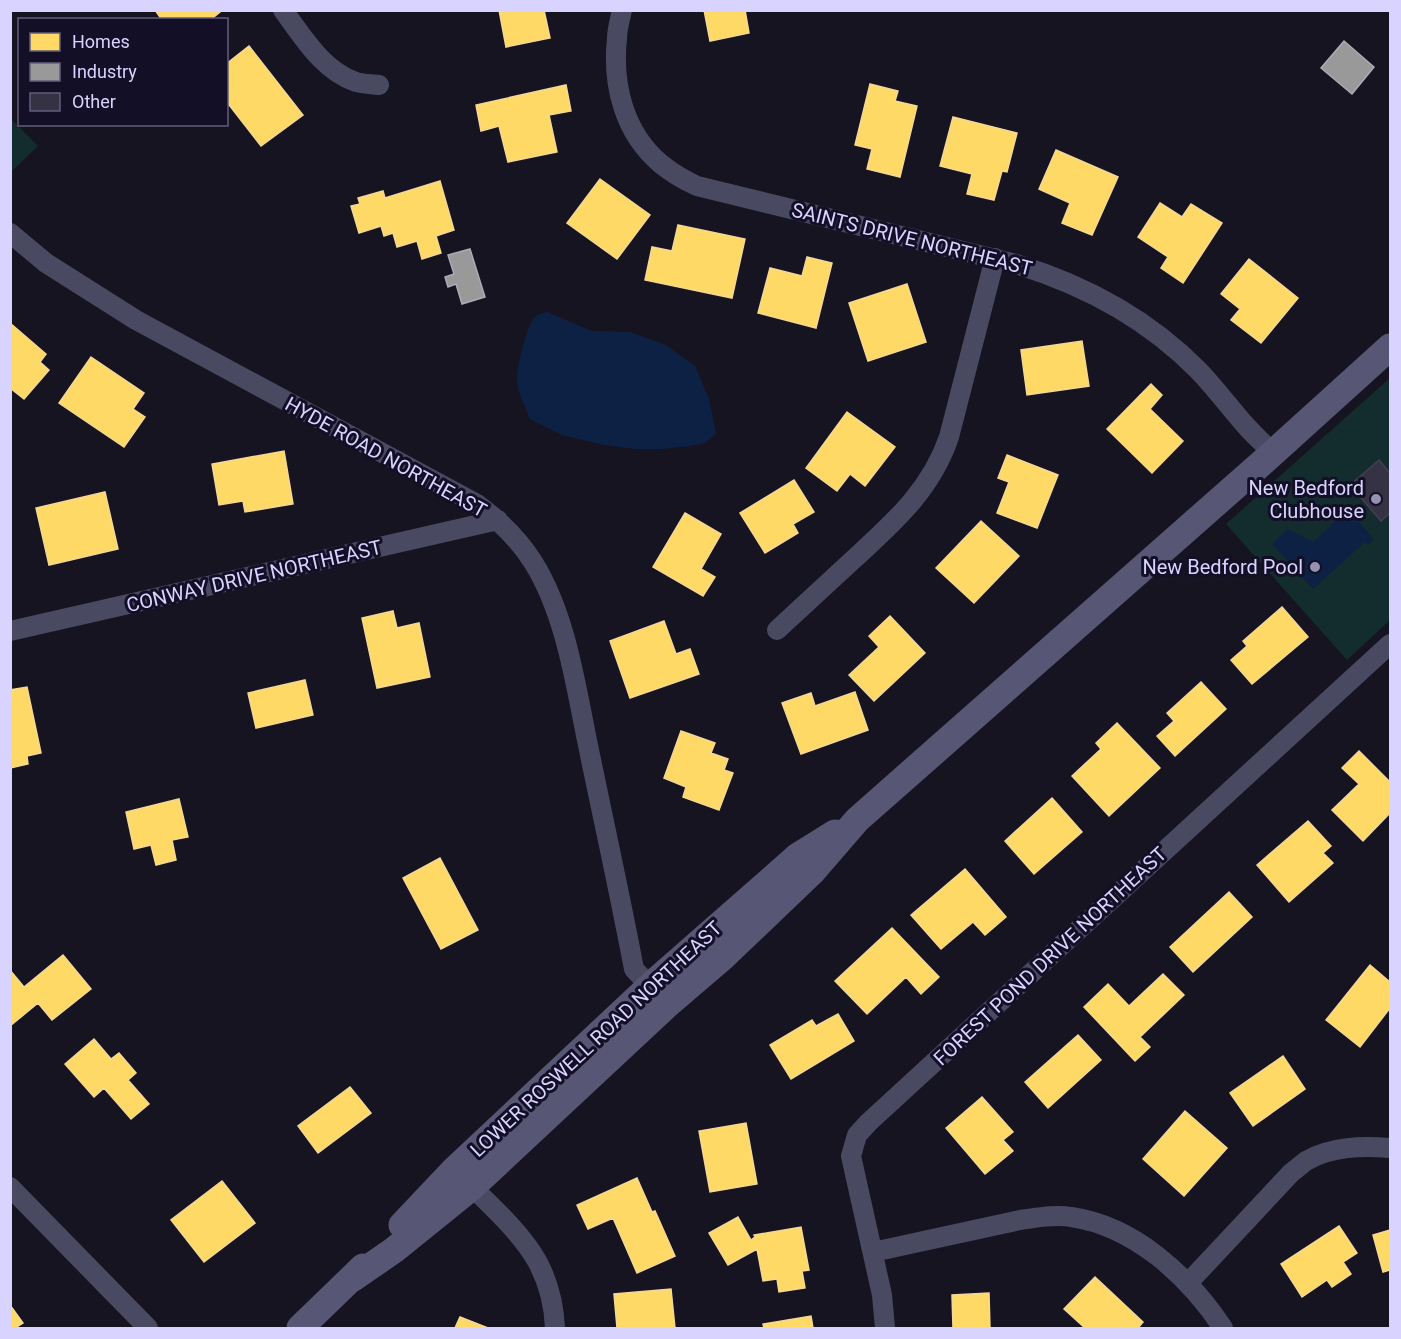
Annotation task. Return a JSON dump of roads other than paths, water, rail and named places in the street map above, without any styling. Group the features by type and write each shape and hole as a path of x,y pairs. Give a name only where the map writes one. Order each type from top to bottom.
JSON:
{"street":[{"path":"283,10 319,58 335,71 356,82 379,85"},
{"name":"SAINTS DRIVE NORTHEAST","path":"621,10 616,38 620,97 633,132 660,164 697,186 995,258 1039,271 1081,288 1114,305 1163,338 1200,372 1273,453"},
{"name":"HYDE ROAD NORTHEAST","path":"10,233 46,263 136,320 477,504 498,520 517,540 534,563 551,597 569,654 634,969 658,996"},
{"path":"777,630 900,516 927,484 949,437 995,258"},
{"name":"LOWER ROSWELL ROAD NORTHEAST","path":"300,1329 658,996 798,856 857,820 1390,347"},
{"name":"CONWAY DRIVE NORTHEAST","path":"10,631 498,520"},
{"name":"FOREST POND DRIVE NORTHEAST","path":"885,1329 882,1295 851,1156 857,1136 869,1122 1390,644"},
{"path":"1188,1283 1291,1173 1306,1161 1324,1153 1345,1149 1368,1146 1390,1148"},
{"path":"463,1178 518,1236 537,1262 547,1286 555,1329"},
{"path":"10,1187 148,1329"},
{"path":"873,1252 1020,1220 1070,1216 1108,1227 1142,1244 1188,1283 1223,1329"}],"water":[{"path":"547,312 592,331 630,332 666,345 695,366 709,399 716,434 705,443 690,446 635,449 604,445 562,435 530,419 518,388 517,372 531,322 537,316"},
{"name":"New Bedford Pool","path":"1344,506 1374,539 1368,544 1365,542 1313,589 1272,544 1288,529 1313,542 1341,516 1338,512"}],"place":[{"name":"New Bedford Clubhouse","path":"1376,499"},
{"name":"New Bedford Pool","path":"1315,567"}]}
